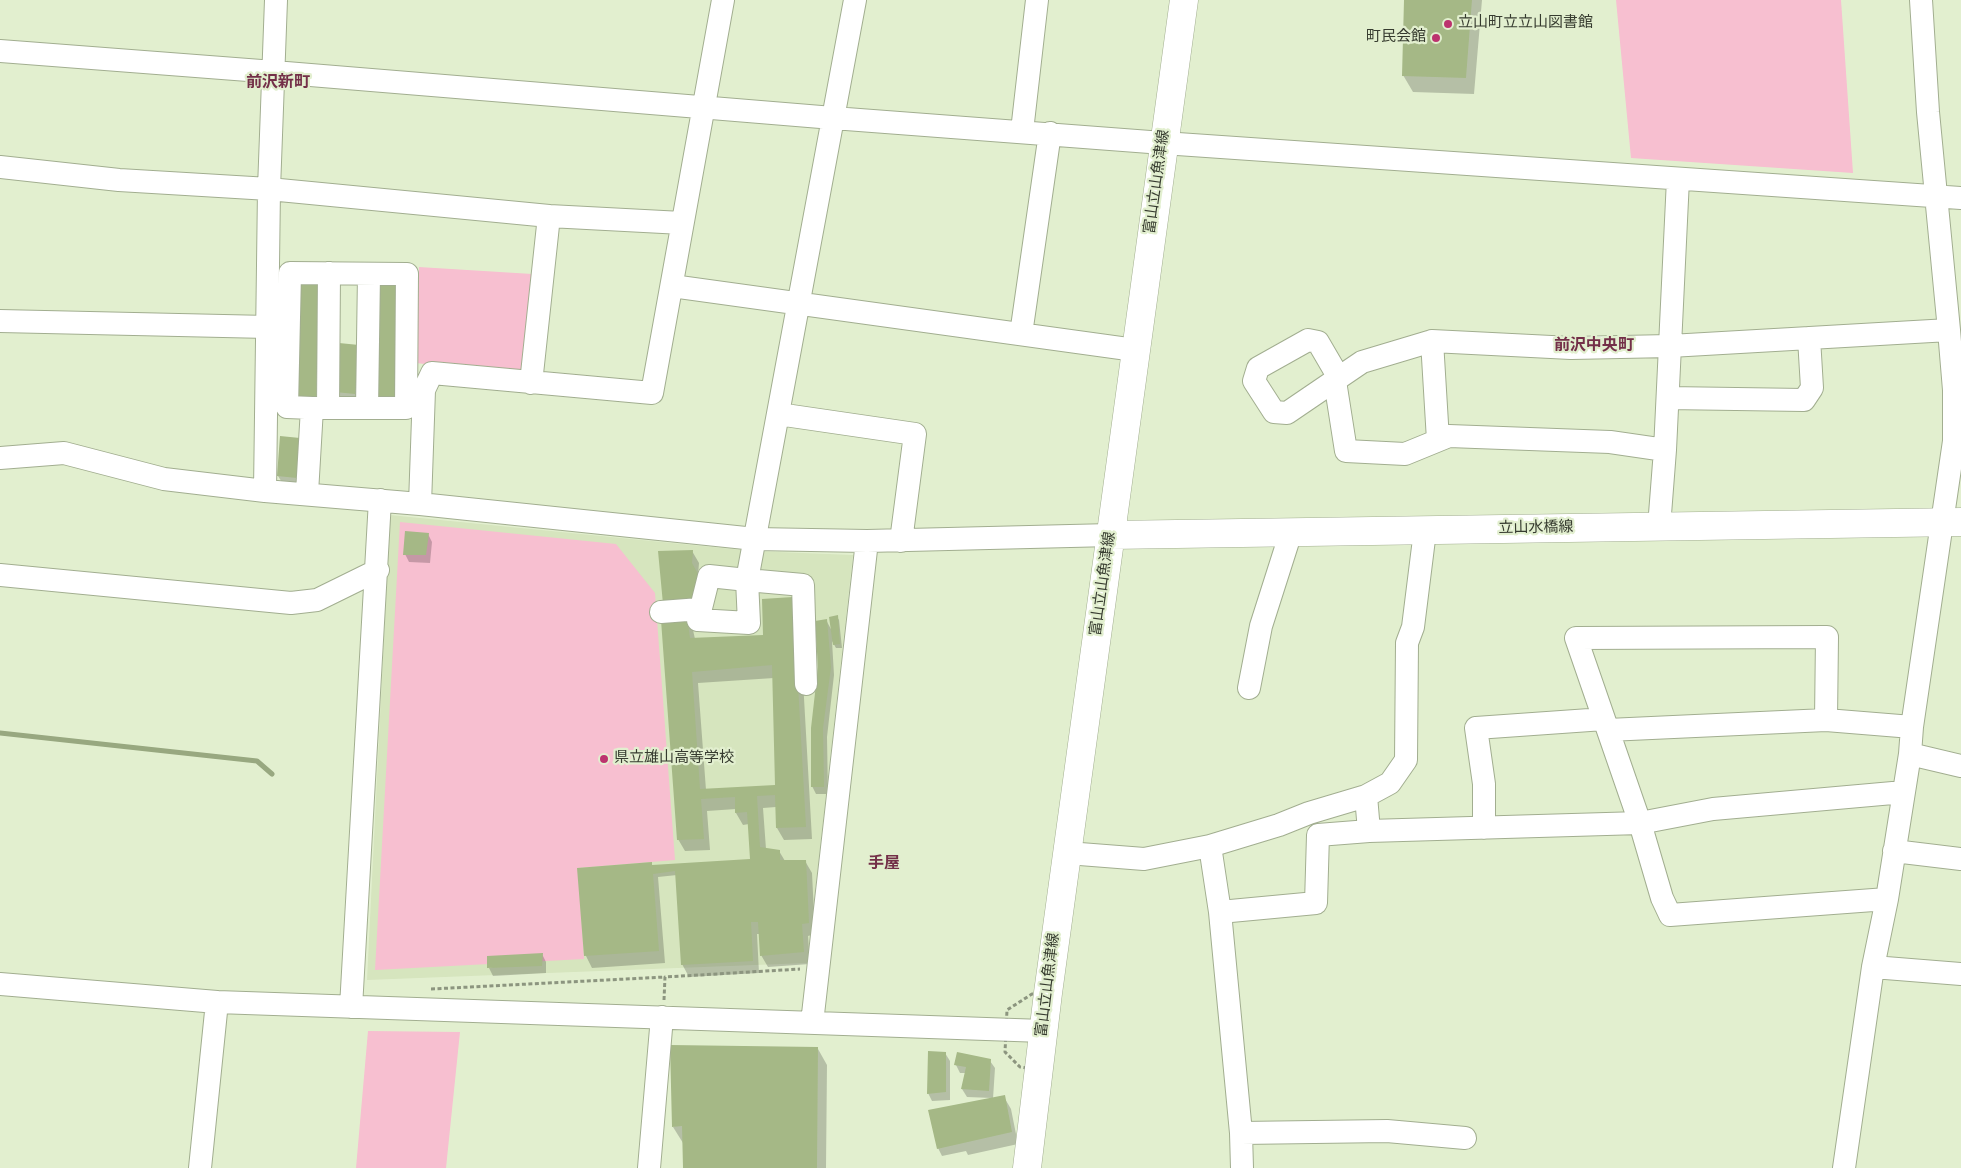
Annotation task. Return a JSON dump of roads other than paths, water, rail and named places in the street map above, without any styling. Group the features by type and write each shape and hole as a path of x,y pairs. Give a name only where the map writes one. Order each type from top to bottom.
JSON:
{"main road":[{"name":"富山立山魚津線","path":"1027,1168 1043,1031 1184,0"},
{"name":"立山水橋線","path":"1111,534 1952,522"}],"street":[{"path":"265,491 270,189 276,0"},
{"path":"420,504 424,390 432,373 652,393 724,0"},
{"path":"806,684 803,585 747,580 709,576 698,620 749,623 747,580 855,0"},
{"path":"1022,131 1036,0"},
{"path":"1844,1168 1873,968 1887,899 1910,754 1912,727 1952,522 1957,390 1949,330 1928,112 1921,0"},
{"path":"0,51 1163,143 1961,198"},
{"path":"1021,334 1050,133"},
{"path":"0,168 119,180 270,189 549,216 682,224"},
{"path":"1659,527 1668,398 1678,179"},
{"path":"531,383 549,216"},
{"path":"290,273 330,273 407,274 406,408 287,407 290,273"},
{"path":"307,493 320,408 330,273"},
{"path":"367,408 369,274"},
{"path":"672,286 1135,350"},
{"path":"0,321 268,327"},
{"path":"1665,450 1610,442 1449,436 1405,454 1346,451 1337,379 1362,362 1432,341 1571,348 1670,346 1949,330"},
{"path":"1668,398 1804,400 1812,388 1809,338"},
{"path":"1432,341 1438,440"},
{"path":"778,414 915,434 901,541"},
{"path":"0,458 64,453 164,479 265,491 380,500 755,539 901,541 1111,534"},
{"path":"351,1007 378,570 380,500"},
{"path":"1067,853 1144,858 1210,846 1366,796 1390,783 1406,760 1407,644 1413,627 1425,530"},
{"path":"1248,688 1261,626 1291,532"},
{"path":"812,1023 867,541"},
{"path":"0,575 291,603 317,600 378,570"},
{"path":"661,612 700,609"},
{"path":"1826,720 1827,637 1576,638 1640,823 1662,898 1670,915 1887,899"},
{"path":"1484,828 1484,784 1476,728 1826,720 1912,727"},
{"path":"1910,754 1961,766"},
{"path":"1220,912 1316,903 1318,835 1369,831 1640,823 1713,809 1904,792"},
{"path":"1366,796 1369,831"},
{"path":"1210,846 1220,912 1241,1133 1242,1168"},
{"path":"1894,851 1961,859"},
{"path":"1873,968 1961,974"},
{"path":"0,984 217,1002 351,1007 663,1010 812,1023 1043,1031"},
{"path":"200,1168 217,1002"},
{"path":"649,1168 663,1010"},
{"path":"1241,1133 1387,1131 1465,1138"}],"waterway":[{"path":"0,733 257,761 272,774"}],"place":[{"name":"立山町立立山図書館","path":"1448,24"},
{"name":"町民会館","path":"1436,38"},
{"name":"県立雄山高等学校","path":"604,759"}],"district":[{"name":"前沢新町","path":"278,84"},
{"name":"前沢中央町","path":"1594,347"},
{"name":"手屋","path":"884,865"}]}
